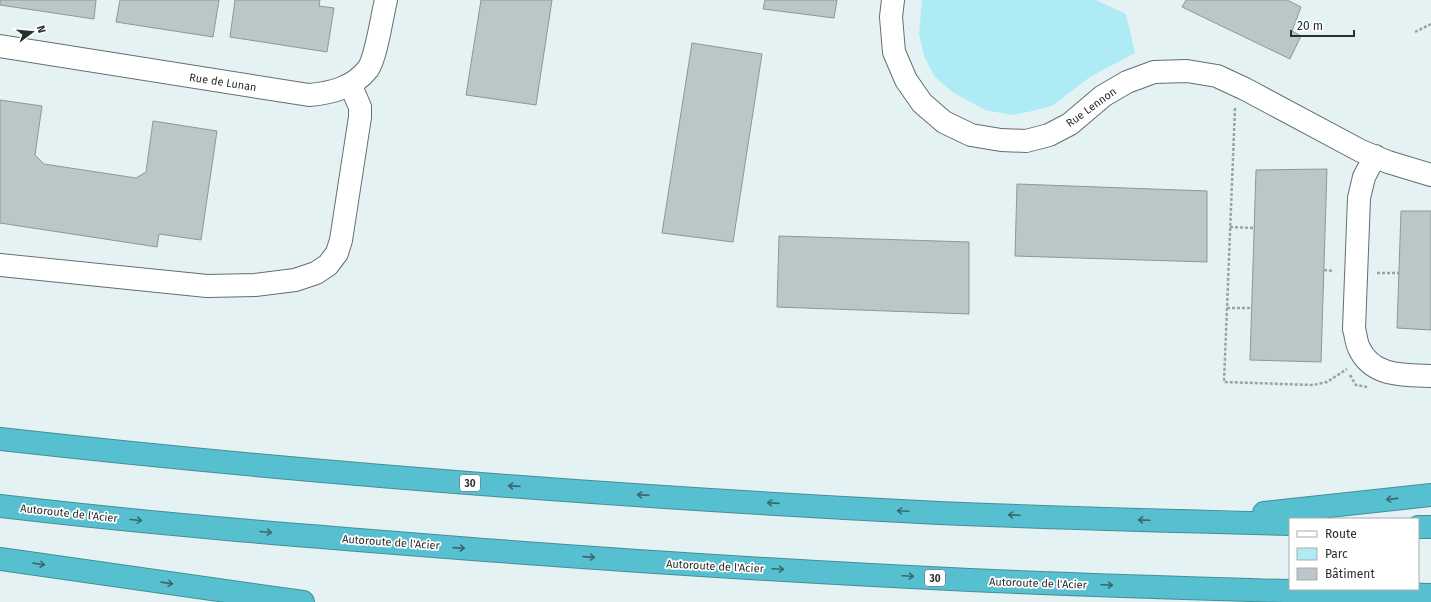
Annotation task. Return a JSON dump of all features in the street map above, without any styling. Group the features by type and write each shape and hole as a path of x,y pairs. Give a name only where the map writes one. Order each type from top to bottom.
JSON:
{"highway":[{"name":"30","path":"0,439 226,462 474,483 889,510 1289,524"},
{"path":"1183,521 1431,495"},
{"name":"Autoroute de l'Acier","path":"0,506 113,518 337,538 641,561 970,580 1230,590 1431,595"},
{"path":"1419,527 1431,527"},
{"path":"0,559 303,602"},
{"path":"1230,590 1296,602"}],"street":[{"name":"Rue de Lunan","path":"0,46 303,95 327,93 357,80 369,68 375,50 386,0"},
{"name":"Rue Lennon","path":"893,0 891,17 894,52 906,80 922,103 944,122 971,135 1001,140 1026,141 1049,135 1070,124 1103,96 1127,82 1154,72 1187,71 1218,76 1361,151 1431,175"},
{"path":"0,265 207,286 255,285 295,280 316,273 328,264 337,253 341,240 360,117 360,107 350,84"},
{"path":"1375,156 1364,177 1359,198 1354,329 1359,348 1367,360 1381,371 1400,375 1431,376"}],"path":[{"path":"1415,32 1431,24"},
{"path":"1236,85 1224,382 1312,385 1327,382 1346,368 1356,385 1375,388 1381,371"},
{"path":"1230,227 1254,228"},
{"path":"1324,270 1341,271"},
{"path":"1227,308 1252,308"}],"green space":[{"path":"922,0 1096,0 1126,14 1135,53 1090,77 1052,106 1012,115 985,110 952,92 934,76 924,56 919,34"}],"building":[{"path":"0,0 96,0 94,19 0,5"},
{"path":"120,0 219,0 213,37 116,22"},
{"path":"235,0 320,0 319,6 334,8 327,52 230,37"},
{"path":"481,0 552,0 536,105 466,95"},
{"path":"765,0 837,0 834,18 763,9"},
{"path":"1186,0 1287,0 1301,7 1292,31 1301,36 1290,59 1182,7"},
{"path":"692,43 762,54 733,242 662,233"},
{"path":"0,100 42,106 35,155 44,164 136,178 146,172 153,121 217,131 201,240 159,234 157,247 0,223"},
{"path":"1327,169 1321,362 1250,360 1256,170"},
{"path":"1017,184 1207,191 1207,262 1015,256"},
{"path":"1401,211 1431,211 1431,330 1397,328"},
{"path":"779,236 969,242 969,314 777,307"}]}
